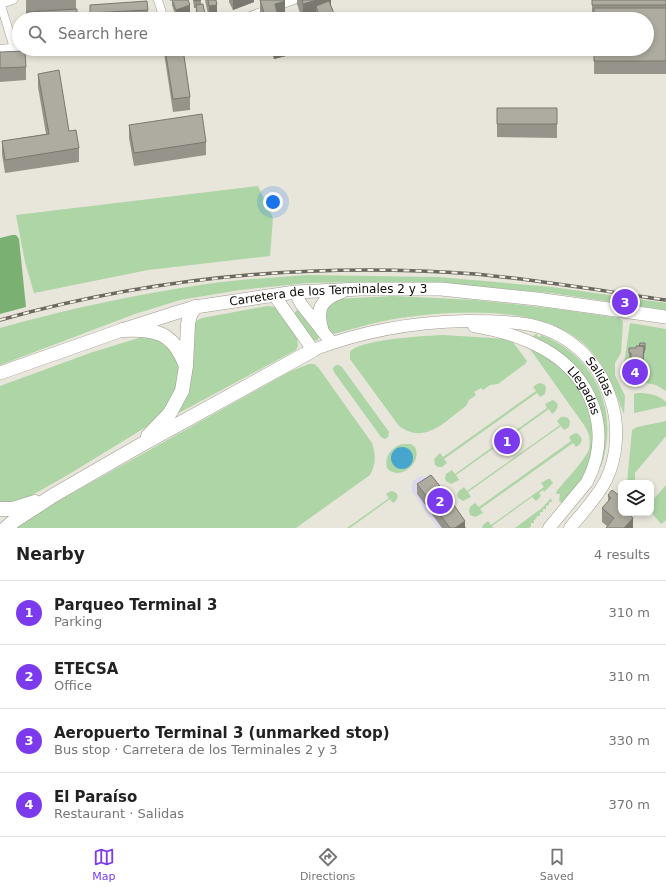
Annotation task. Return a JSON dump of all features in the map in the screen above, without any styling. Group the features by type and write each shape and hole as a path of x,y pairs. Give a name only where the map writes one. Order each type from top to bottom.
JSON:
{"highway":[{"path":"139,446 170,413 182,392 186,366 188,324 190,315 195,307"},
{"path":"122,330 144,330 164,336 176,346 186,366"},
{"path":"6,528 14,521 54,495 139,446 313,350"},
{"path":"0,509 12,509 25,506 54,495"}],"main road":[{"name":"Carretera de los Terminales 2 y 3","path":"0,373 165,315 195,307 295,292 441,289 580,304 666,317"},
{"path":"322,330 319,318 321,307 331,296 347,290"},
{"path":"295,292 301,304 332,343"},
{"path":"274,295 313,350 332,343 381,330 420,324 451,322"},
{"name":"Salidas","path":"451,322 510,322 526,324 551,332 571,343 598,371 609,393 616,431 615,443 611,465 606,480 594,499 570,528"},
{"name":"Llegadas","path":"451,322 498,332 529,342 544,349 568,368 579,380 589,395 598,423 598,445 595,462 587,482 549,528"}],"street":[{"path":"12,34 0,3 13,0"},
{"path":"158,0 162,12"},
{"path":"261,12 294,0"},
{"path":"0,49 12,48"}],"shaded area":[{"path":"423,476 430,479 466,528 438,528 412,492 413,481"}],"green space":[{"path":"258,186 273,218 270,256 148,270 34,293 25,262 16,215"},
{"path":"16,235 19,239 26,307 0,314 0,238"},
{"path":"307,275 438,277 552,287 666,303 666,310 551,293 438,283 307,283 240,290 180,300 135,314 0,365 0,328 77,308 155,292 219,282"},
{"path":"394,296 475,300 557,309 619,318 623,323 621,353 615,363 615,375 625,396 624,414 606,372 590,350 569,333 544,322 526,317 505,314 460,313 394,319 334,334 326,326 323,308 335,299"},
{"path":"267,306 275,307 297,338 298,346 296,350 177,414 196,321 202,318"},
{"path":"297,310 319,336 318,340 313,341 294,314"},
{"path":"630,323 666,329 666,391 656,385 622,378"},
{"path":"538,334 537,336 540,337 541,335 560,344 576,357 589,371 599,388 605,407 607,426 606,446 601,467 603,445 594,396 534,338 533,336"},
{"path":"443,335 507,339 512,341 527,361 498,384 490,385 483,390 481,388 474,392 476,395 469,400 466,406 434,429 417,433 408,431 399,426 350,359 350,352 366,344 379,341 408,337"},
{"path":"142,337 153,337 173,347 181,371 173,399 151,424 66,476 27,498 13,502 0,502 0,386 93,352"},
{"path":"531,348 553,361 569,376 584,397 588,406 594,434 592,456 582,479 563,504 559,501 560,494 557,494 556,492 587,453 590,446 589,436 584,425 530,349"},
{"path":"309,364 314,364 318,367 372,443 375,459 370,475 296,528 10,528 291,371"},
{"path":"336,365 342,367 389,432 388,437 385,439 381,437 334,372 333,368"},
{"path":"541,383 545,385 545,394 540,397 537,393 444,459 447,463 442,467 435,465 434,459 440,453 443,457 536,391 533,387"},
{"path":"638,393 657,396 666,402 666,406 634,413 634,394"},
{"path":"553,400 558,406 556,411 552,414 549,409 456,475 459,480 451,484 446,481 446,474 452,470 455,474 547,408 545,404"},
{"path":"561,417 566,417 569,419 569,427 564,430 561,426 468,492 471,497 463,501 458,498 457,494 464,487 467,491 560,425 557,421"},
{"path":"666,421 666,436 635,473 635,480 627,480 632,430 637,427"},
{"path":"577,433 582,440 576,447 573,443 480,509 483,513 475,517 470,515 470,507 475,503 479,507 571,441 569,437"},
{"path":"402,444 411,444 415,447 417,453 416,459 408,469 403,472 392,472 387,468 386,464 388,456 395,447"},
{"path":"550,479 553,483 544,492 543,490 539,493 541,496 536,501 532,497 492,526 493,528 482,528 488,521 491,525 544,487 541,483"},
{"path":"666,485 666,520 661,524 654,516 654,499"},
{"path":"391,491 397,494 397,500 393,503 390,499 350,528 347,528 389,498 386,494"},
{"path":"551,498 552,502 549,502 546,509 543,509 543,512 540,512 540,516 537,516 534,523 531,523 531,527 515,528 542,508"}],"water":[{"path":"402,447 410,450 413,458 410,466 402,469 394,466 391,458 394,450"}],"building":[{"path":"172,0 188,0 190,5 176,10"},
{"path":"208,0 216,0 217,5 209,6"},
{"path":"260,0 285,1 275,4 277,12 264,12"},
{"path":"302,0 317,0 303,4"},
{"path":"592,0 666,0 666,5 592,5"},
{"path":"147,1 148,10 90,12 90,5"},
{"path":"329,1 333,12 318,12 316,6"},
{"path":"203,4 205,12 197,12 196,5"},
{"path":"594,8 666,8 666,61 594,61 594,56 654,56 654,12 594,12"},
{"path":"77,9 77,12 27,12"},
{"path":"0,52 12,52 12,56 25,56 26,67 0,68"},
{"path":"166,56 184,56 190,97 173,99"},
{"path":"59,70 69,131 76,130 79,148 5,160 2,141 49,134 38,74"},
{"path":"497,108 557,108 557,124 497,124"},
{"path":"202,114 206,142 134,153 129,125"},
{"path":"640,343 645,343 645,350 644,346 639,346"},
{"path":"636,346 644,346 642,373 630,372 630,365 627,365 628,359 631,359 629,348 636,348"},
{"path":"431,475 444,491 430,501 417,484"},
{"path":"612,490 618,495 618,516 631,516 633,518 624,528 606,528 614,518 602,508 611,498 608,495"},
{"path":"444,498 445,501 435,508 435,515 430,508"},
{"path":"449,498 465,521 455,528 450,528 435,508"}],"railway":[{"path":"0,320 58,305 176,283 236,276 355,270 415,271 499,276 666,300"}],"place":[{"name":"Aeropuerto Terminal 3 (unmarked stop)","path":"625,302"},
{"name":"El Paraíso","path":"635,372"},
{"name":"Parqueo Terminal 3","path":"507,441"},
{"name":"ETECSA","path":"440,501"}]}
